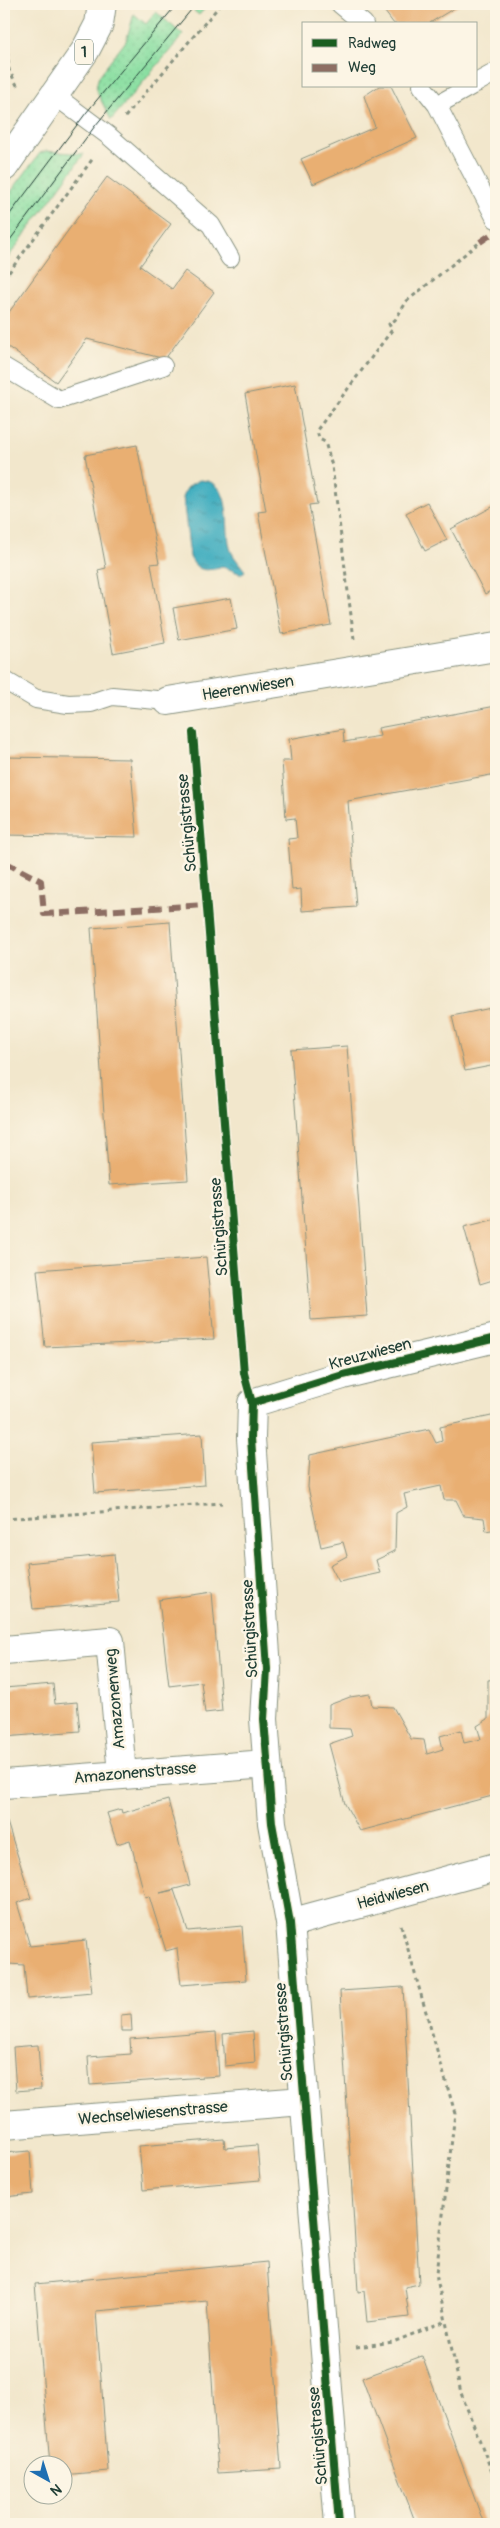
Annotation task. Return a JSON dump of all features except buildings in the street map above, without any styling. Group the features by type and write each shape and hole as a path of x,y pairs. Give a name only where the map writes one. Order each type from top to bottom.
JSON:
{"street":[{"name":"1","path":"4,167 85,51 99,24 102,4"},
{"name":"Heerenwiesen","path":"168,701 496,647"},
{"name":"Kreuzwiesen","path":"252,1404 343,1375 496,1338"},
{"name":"Schürgistrasse","path":"252,1404 251,1438 268,1668 264,1719 267,1764 272,1823 290,1923 303,2101 339,2524"},
{"name":"Amazonenweg","path":"4,1650 110,1641 122,1774"},
{"name":"Amazonenstrasse","path":"4,1784 267,1764"},
{"name":"Heidwiesen","path":"290,1923 496,1867"},
{"name":"Wechselwiesenstrasse","path":"4,2125 303,2101"}],"lane":[{"path":"340,4 362,22"},
{"path":"478,82 496,72"},
{"path":"424,88 437,105 496,219"},
{"path":"437,105 467,88"},
{"path":"54,95 109,136 211,225 230,258"},
{"path":"4,367 60,400 163,366"},
{"name":"Heerenwiesen","path":"4,680 36,699 52,702 91,703 112,696 168,701"}],"path":[{"path":"4,12 9,70 20,91"},
{"path":"357,643 354,639 332,466 325,442 319,439 318,430 392,330 389,324 395,320 407,301 480,242"},
{"path":"4,1519 231,1502"},
{"path":"401,1922 455,2113 436,2274 461,2394 496,2482"},
{"path":"348,2349 393,2342 446,2321"}],"green space":[{"path":"186,4 209,4 199,15"},
{"path":"156,12 183,35 111,120 96,90 99,76 126,41 134,14 146,24"},
{"path":"46,151 84,154 4,263 4,201 40,153"}],"water":[{"path":"200,480 211,482 219,488 224,497 231,551 245,571 241,574 222,566 207,570 199,568 190,557 183,497 189,486"}],"tram line":[{"path":"4,222 86,113 177,4"},
{"path":"4,248 95,126 196,4"}],"marked path":[{"path":"480,242 496,231"},
{"path":"4,865 10,865 41,881 44,914 208,905"}],"cycle path":[{"path":"193,733 244,1373 252,1403 251,1438 267,1669 264,1719 272,1823 290,1923 339,2524"},
{"path":"252,1403 343,1375 496,1338"}]}
